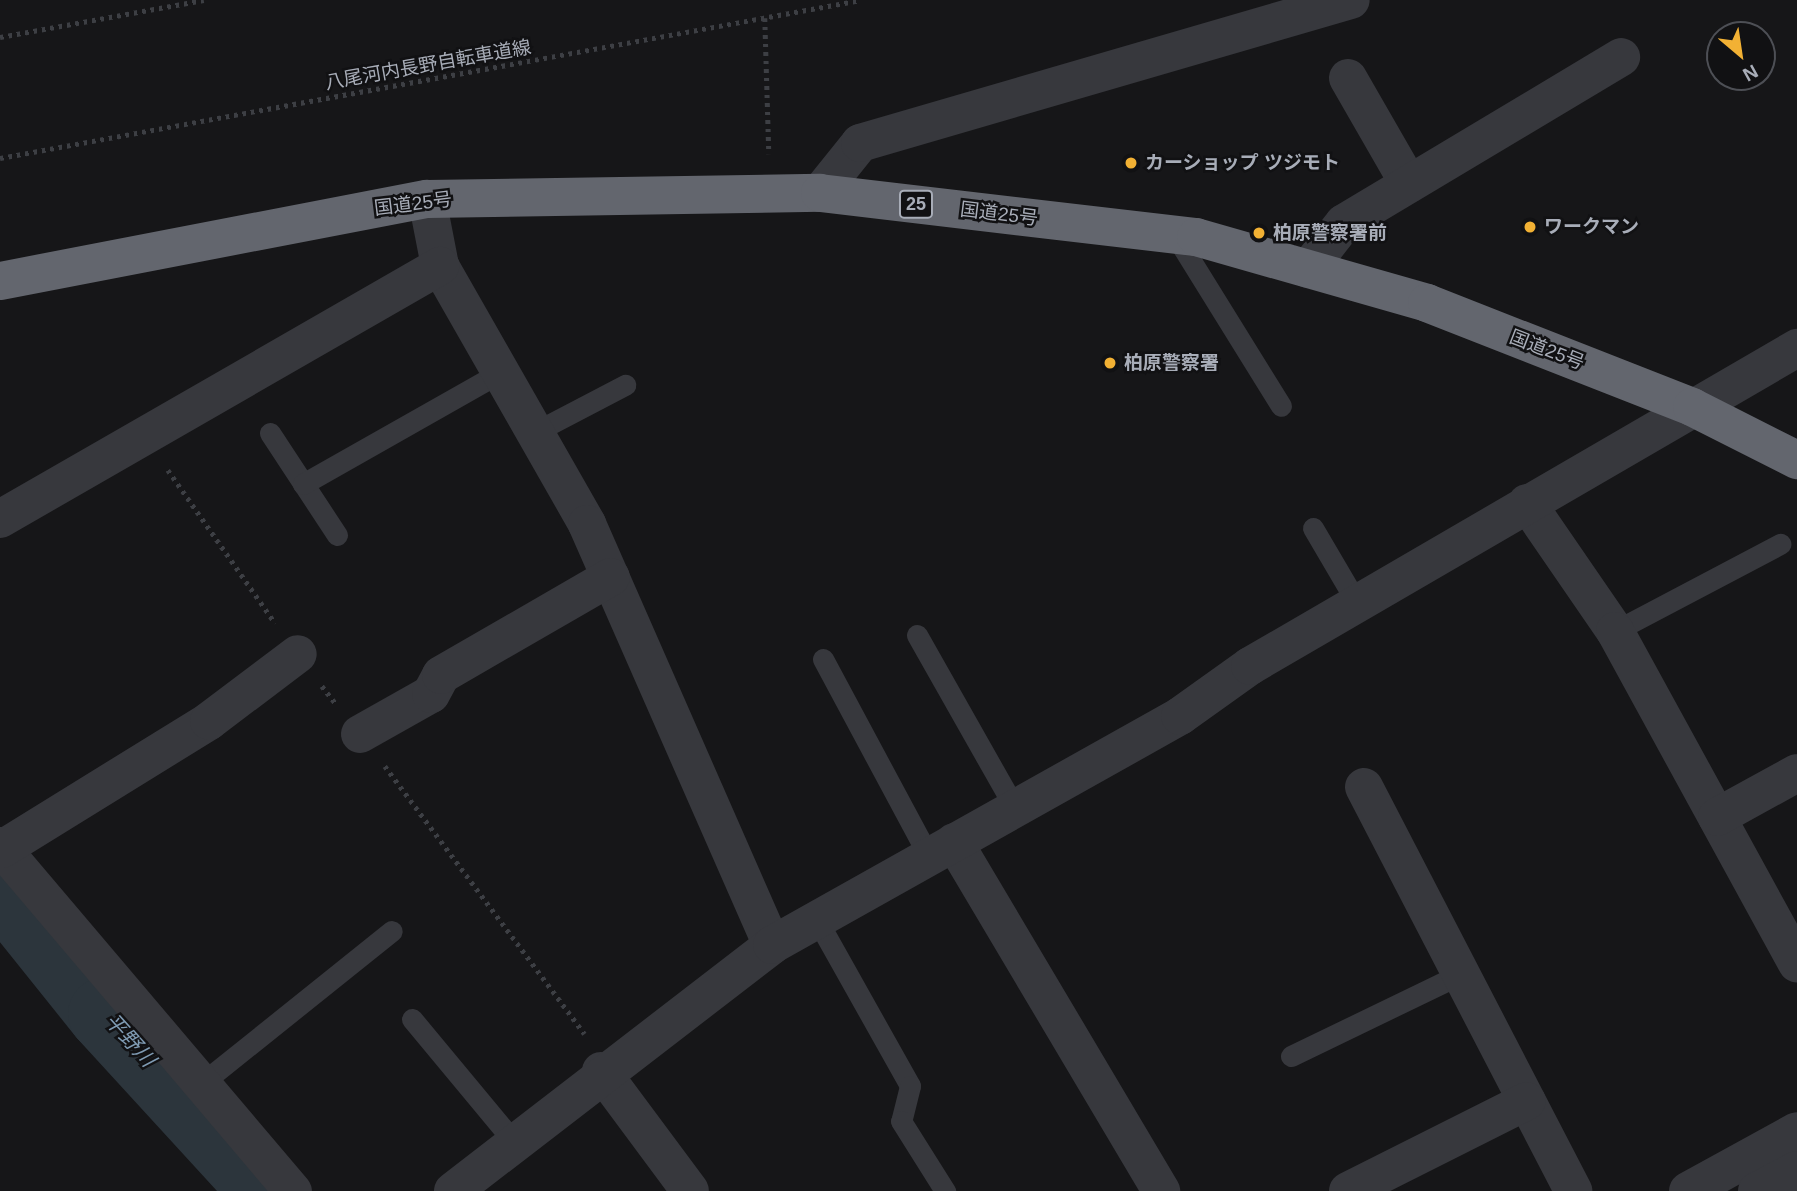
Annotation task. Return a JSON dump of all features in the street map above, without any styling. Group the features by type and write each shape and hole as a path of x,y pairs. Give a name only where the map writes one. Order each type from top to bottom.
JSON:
{"highway":[{"name":"国道25号","path":"0,281 427,199 820,193 1175,235 1308,269 1427,303 1692,407 1797,460"}],"street":[{"path":"820,193 859,143 1351,0"},
{"path":"1308,269 1344,223 1621,57"},
{"path":"1348,78 1409,184"},
{"path":"427,199 440,266 535,432 611,577 772,944"},
{"path":"0,519 440,266"},
{"path":"453,1191 601,1071 772,944 1180,716 1357,603 1797,348"},
{"path":"1527,503 1615,631 1797,964"},
{"path":"360,734 431,694 441,675 611,577"},
{"path":"293,1191 1,848 209,721 298,654"},
{"path":"1717,817 1797,773"},
{"path":"1364,787 1573,1191"},
{"path":"942,849 1161,1191"},
{"path":"601,1071 690,1191"},
{"path":"1348,1191 1527,1101"},
{"path":"1688,1191 1797,1131"},
{"path":"1757,1191 1797,1170"}],"lane":[{"path":"1175,235 1281,406"},
{"path":"303,484 501,372"},
{"path":"535,432 625,385"},
{"path":"270,433 337,535"},
{"path":"1313,528 1357,603"},
{"path":"1615,631 1780,544"},
{"path":"917,635 1015,808"},
{"path":"823,659 942,849"},
{"path":"817,920 910,1086 901,1121 944,1191"},
{"path":"202,1083 392,931"},
{"path":"1291,1056 1461,974"},
{"path":"412,1019 514,1142"}],"path":[{"path":"0,37 204,0"},
{"name":"八尾河内長野自転車道線","path":"0,158 860,0"},
{"path":"765,18 769,158"}],"waterway":[{"name":"平野川","path":"0,883 105,1014 267,1191"}],"place":[{"name":"カーショップ ツジモト","path":"1131,163"},
{"name":"ワークマン","path":"1530,227"},
{"name":"柏原警察署前","path":"1259,233"},
{"name":"柏原警察署","path":"1110,363"}]}
